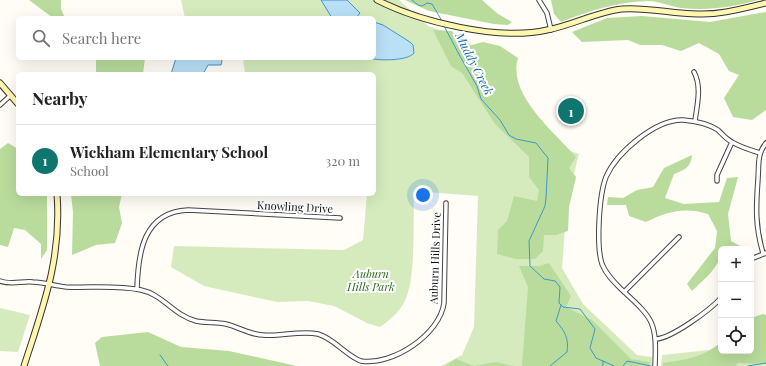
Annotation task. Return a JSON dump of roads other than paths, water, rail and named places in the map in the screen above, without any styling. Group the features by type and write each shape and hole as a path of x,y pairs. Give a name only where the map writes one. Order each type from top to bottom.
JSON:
{"main road":[{"path":"377,0 404,12 429,19 501,34 523,34 551,30 590,16 618,10 646,8 684,14 708,14 766,3"},
{"path":"0,83 16,101"},
{"path":"24,366 50,285 56,250 57,196"}],"street":[{"path":"539,0 546,13 551,30"},
{"path":"694,72 698,84 695,121"},
{"path":"0,105 11,95"},
{"path":"655,366 656,339 650,318 605,270 599,251 601,196 606,177 619,157 655,127 674,120 695,121 711,126 732,142 760,153"},
{"path":"717,181 716,175 732,142"},
{"path":"754,258 764,253 756,214 760,153 766,143"},
{"name":"Auburn Hills Drive","path":"0,281 11,283 33,282 50,285 137,289 151,294 181,315 195,321 226,324 258,335 304,333 318,334 331,340 350,356 360,360 376,363 389,361 402,355 430,332 437,324 442,311 446,203"},
{"name":"Knowling Drive","path":"137,289 141,250 146,235 153,224 169,214 188,210 340,218"},
{"path":"624,292 679,237"},
{"path":"656,339 665,338 708,310 718,301"}],"water":[{"path":"321,0 347,0 360,13 358,16 331,16"},
{"path":"376,23 383,25 410,42 413,45 414,53 406,58 376,59"},
{"path":"175,60 222,61 221,65 208,65 204,72 172,72"}],"waterway":[{"name":"Muddy Creek","path":"412,0 418,5 422,6 427,3 432,4 442,21"},
{"name":"Muddy Creek","path":"444,26 477,86 481,99 500,120 509,135 516,139 536,143 548,158 545,206 529,241 530,266 544,279 555,281 560,287 559,303 563,307 580,309 595,329 590,348 596,358 614,366"},
{"path":"550,366 567,352 566,335 556,321 561,305"},
{"path":"160,355 168,366"},
{"name":"Muddy Creek","path":"603,361 603,366"},
{"path":"623,366 627,361 651,366"},
{"path":"748,366 766,363"}],"place":[{"name":"Wickham Elementary School","path":"571,111"}],"park label":[{"name":"Auburn Hills Park","path":"371,280"}]}
